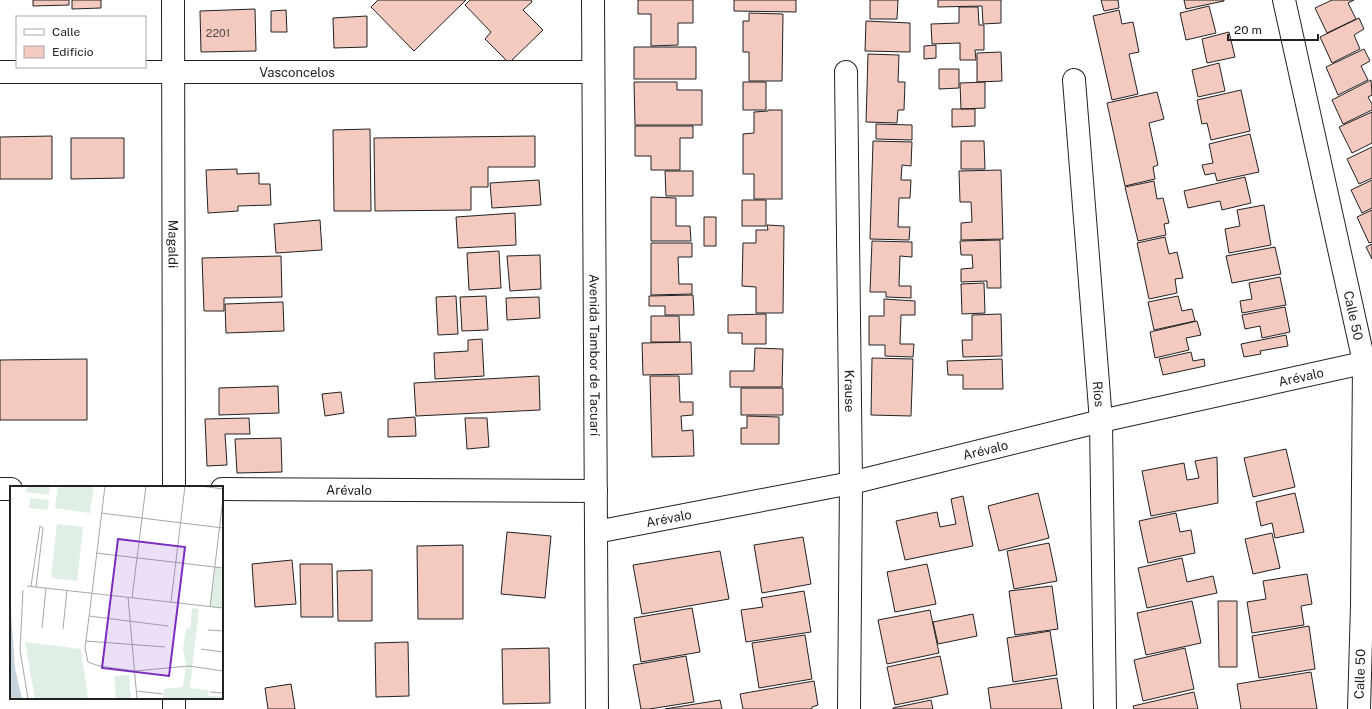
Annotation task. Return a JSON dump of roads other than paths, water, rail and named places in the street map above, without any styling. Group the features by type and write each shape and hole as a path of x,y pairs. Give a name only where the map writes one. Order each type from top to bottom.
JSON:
{"street":[{"name":"Magaldi","path":"173,0 174,486"},
{"name":"Avenida Tambor de Tacuarí","path":"593,0 597,709"},
{"name":"Calle 50","path":"1284,0 1368,361 1358,709"},
{"name":"Vasconcelos","path":"0,72 594,72"},
{"name":"Krause","path":"846,72 851,483 849,709"},
{"name":"Ríos","path":"1074,80 1101,421 1105,709"},
{"name":"Arévalo","path":"596,532 851,483 1101,421 1368,361"},
{"name":"Arévalo","path":"223,489 596,491"}]}
